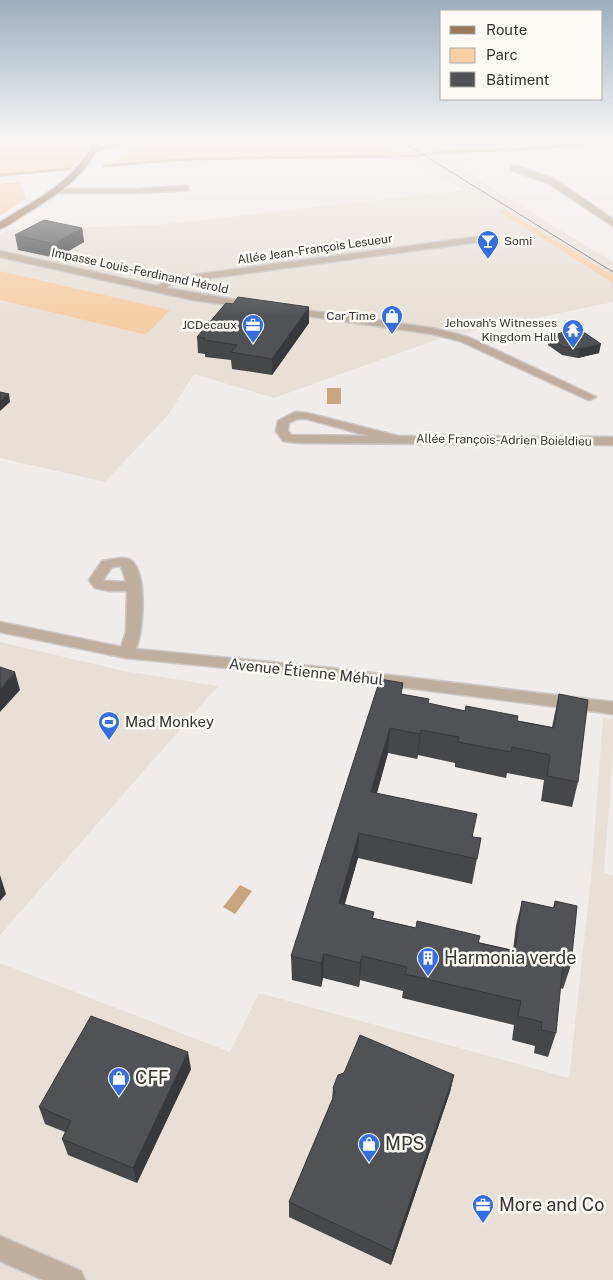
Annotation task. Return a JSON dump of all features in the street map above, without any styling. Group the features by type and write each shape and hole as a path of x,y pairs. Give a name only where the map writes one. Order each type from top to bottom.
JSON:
{"main road":[{"path":"0,226 42,198"}],"street":[{"path":"576,198 613,223"},
{"name":"Allée Jean-François Lesueur","path":"159,289 170,281 476,240"},
{"name":"Impasse Louis-Ferdinand Hérold","path":"0,254 159,289 260,306"},
{"path":"279,309 432,332 464,339 590,397"},
{"name":"Allée François-Adrien Boieldieu","path":"395,439 308,416 296,415 284,421 282,431 287,438 293,439 613,441"},
{"path":"126,653 132,637 134,586"},
{"name":"Avenue Étienne Méhul","path":"0,627 99,649 126,653 330,673 613,708"},
{"path":"0,1248 72,1280"}],"shaded area":[{"path":"396,198 507,198 613,262 613,302 444,337 274,398 194,374 168,415 105,482 0,458 0,300 146,335 169,310 0,271 0,234 7,230 158,225"},
{"path":"327,388 341,388 341,404 327,404"},
{"path":"0,642 124,671 218,686 0,935"},
{"path":"603,718 613,719 613,750 604,873 613,876 613,1280 0,1280 0,963 230,1052 259,993 569,1078 591,879"},
{"path":"240,885 252,891 235,914 223,907"}],"green space":[{"path":"0,198 26,198 26,199 0,216"},
{"path":"505,210 613,275 613,283 499,211"},
{"path":"0,271 170,310 146,335 0,300"}],"building":[{"path":"44,220 82,228 54,244 15,235"},
{"path":"238,297 309,307 272,359 231,352 237,345 204,340 205,338 197,337 226,303 233,304"},
{"path":"569,331 585,333 601,344 579,349 564,347 549,336"},
{"path":"0,392 9,394 0,401"},
{"path":"0,667 15,672 0,689"},
{"path":"380,679 403,683 401,694 429,699 428,703 465,711 466,706 518,716 517,721 554,728 559,694 588,700 578,782 547,776 550,755 512,747 511,752 458,742 459,737 421,730 420,734 390,728 371,792 477,814 472,837 481,838 477,859 359,833 339,903 374,912 372,918 416,928 417,921 480,936 478,943 515,951 522,901 554,908 555,901 577,906 571,965 563,963 556,1033 541,1030 542,1022 518,1016 521,1001 405,974 407,967 362,956 360,963 324,954 321,963 291,956"},
{"name":"CFF","path":"91,1016 188,1052 133,1168 62,1139 71,1121 39,1107"},
{"name":"MPS","path":"360,1035 454,1075 393,1251 289,1202 335,1093 333,1088 338,1075 344,1073"}],"tram line":[{"path":"493,198 613,272"}],"place":[{"name":"Somi","path":"488,260"},
{"name":"Car Time","path":"392,335"},
{"name":"JCDecaux","path":"253,344"},
{"name":"Jehovah's Witnesses Kingdom Hall","path":"573,349"},
{"name":"Mad Monkey","path":"109,741"},
{"name":"Harmonia verde","path":"428,977"},
{"name":"CFF","path":"119,1097"},
{"name":"MPS","path":"369,1163"},
{"name":"More and Co","path":"483,1224"}]}
